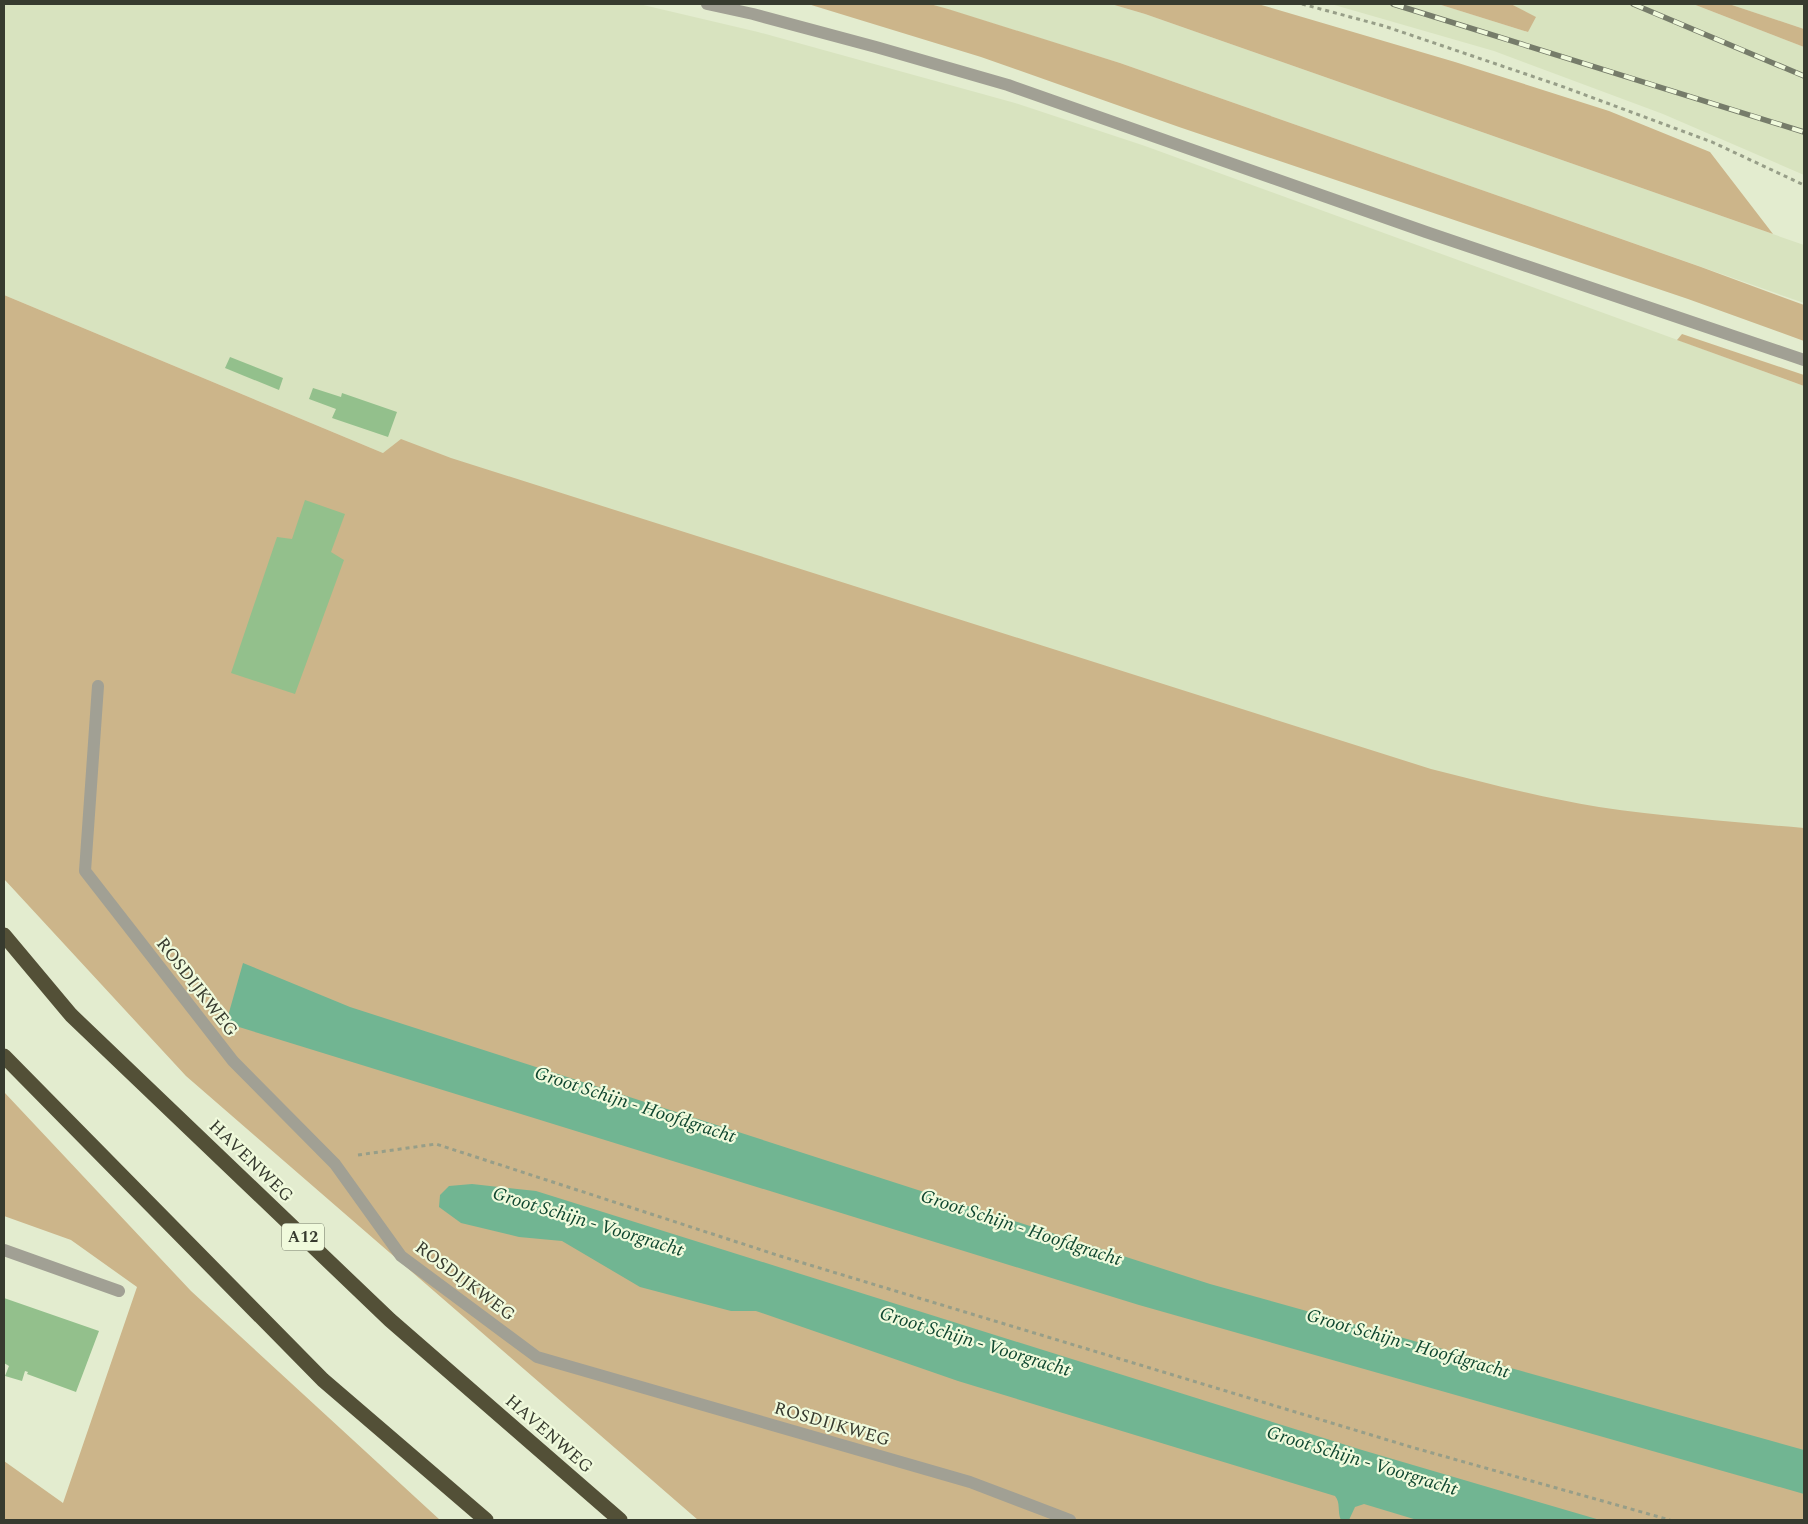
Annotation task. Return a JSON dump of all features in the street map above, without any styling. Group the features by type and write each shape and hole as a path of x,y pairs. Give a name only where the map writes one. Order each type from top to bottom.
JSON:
{"highway":[{"name":"HAVENWEG","path":"4,935 71,1015 375,1306 620,1520"},
{"path":"4,1056 323,1380 486,1520"}],"street":[{"path":"707,4 753,14 1008,85 1426,232 1804,360"},
{"name":"ROSDIJKWEG","path":"98,686 85,871 233,1061 336,1164 401,1256 537,1357 970,1482 1070,1520"},
{"path":"4,1250 119,1291"}],"path":[{"path":"1302,4 1384,26 1561,86 1712,142 1804,185"},
{"path":"336,1164 359,1155 436,1144 780,1256 1411,1447 1670,1520"}],"shaded area":[{"path":"4,4 639,4 758,32 1015,103 1145,146 1804,386 1804,980 383,453 4,295"},
{"path":"808,4 930,4 1120,63 1804,305 1804,341 1688,299 1179,127 981,57"},
{"path":"930,4 1111,4 1145,14 1804,245 1804,303 1120,63"},
{"path":"1111,4 1258,4 1455,62 1609,111 1710,152 1773,234 1145,14"},
{"path":"1331,4 1438,4 1528,32 1535,17 1511,4 1693,4 1804,47 1804,175 1663,114 1494,51"},
{"path":"1438,4 1511,4 1536,17 1528,32"},
{"path":"1693,4 1729,4 1804,29 1804,47"},
{"path":"1729,4 1804,4 1804,29"},
{"path":"4,295 383,453 401,439 451,458 1431,769 1536,795 1599,807 1804,828 1804,1520 698,1520 186,1076 4,879"},
{"path":"1682,334 1804,375 1804,386 1677,340"},
{"path":"4,1092 191,1291 440,1520 4,1520 4,1461 63,1503 137,1287 71,1240 4,1216"}],"water":[{"name":"Groot Schijn - Hoofdgracht","path":"243,963 350,1007 1210,1284 1804,1450 1804,1494 1139,1305 226,1023"},
{"name":"Groot Schijn - Voorgracht","path":"472,1184 536,1191 1362,1450 1600,1520 1417,1520 1364,1504 1355,1507 1349,1520 1341,1520 1335,1496 958,1381 756,1311 731,1311 640,1287 562,1241 519,1237 461,1223 439,1207 440,1195 449,1186"}],"building":[{"path":"230,357 283,378 279,390 225,368"},
{"path":"313,388 341,397 342,393 397,412 388,437 332,418 336,409 309,399"},
{"path":"305,500 345,514 331,552 344,560 295,694 231,673 277,537 292,539"},
{"path":"4,1298 99,1331 76,1392 27,1374 28,1372 25,1371 22,1381 5,1376 9,1366 4,1363"}],"railway":[{"path":"1393,4 1804,132"},
{"path":"1633,4 1804,76"}]}
